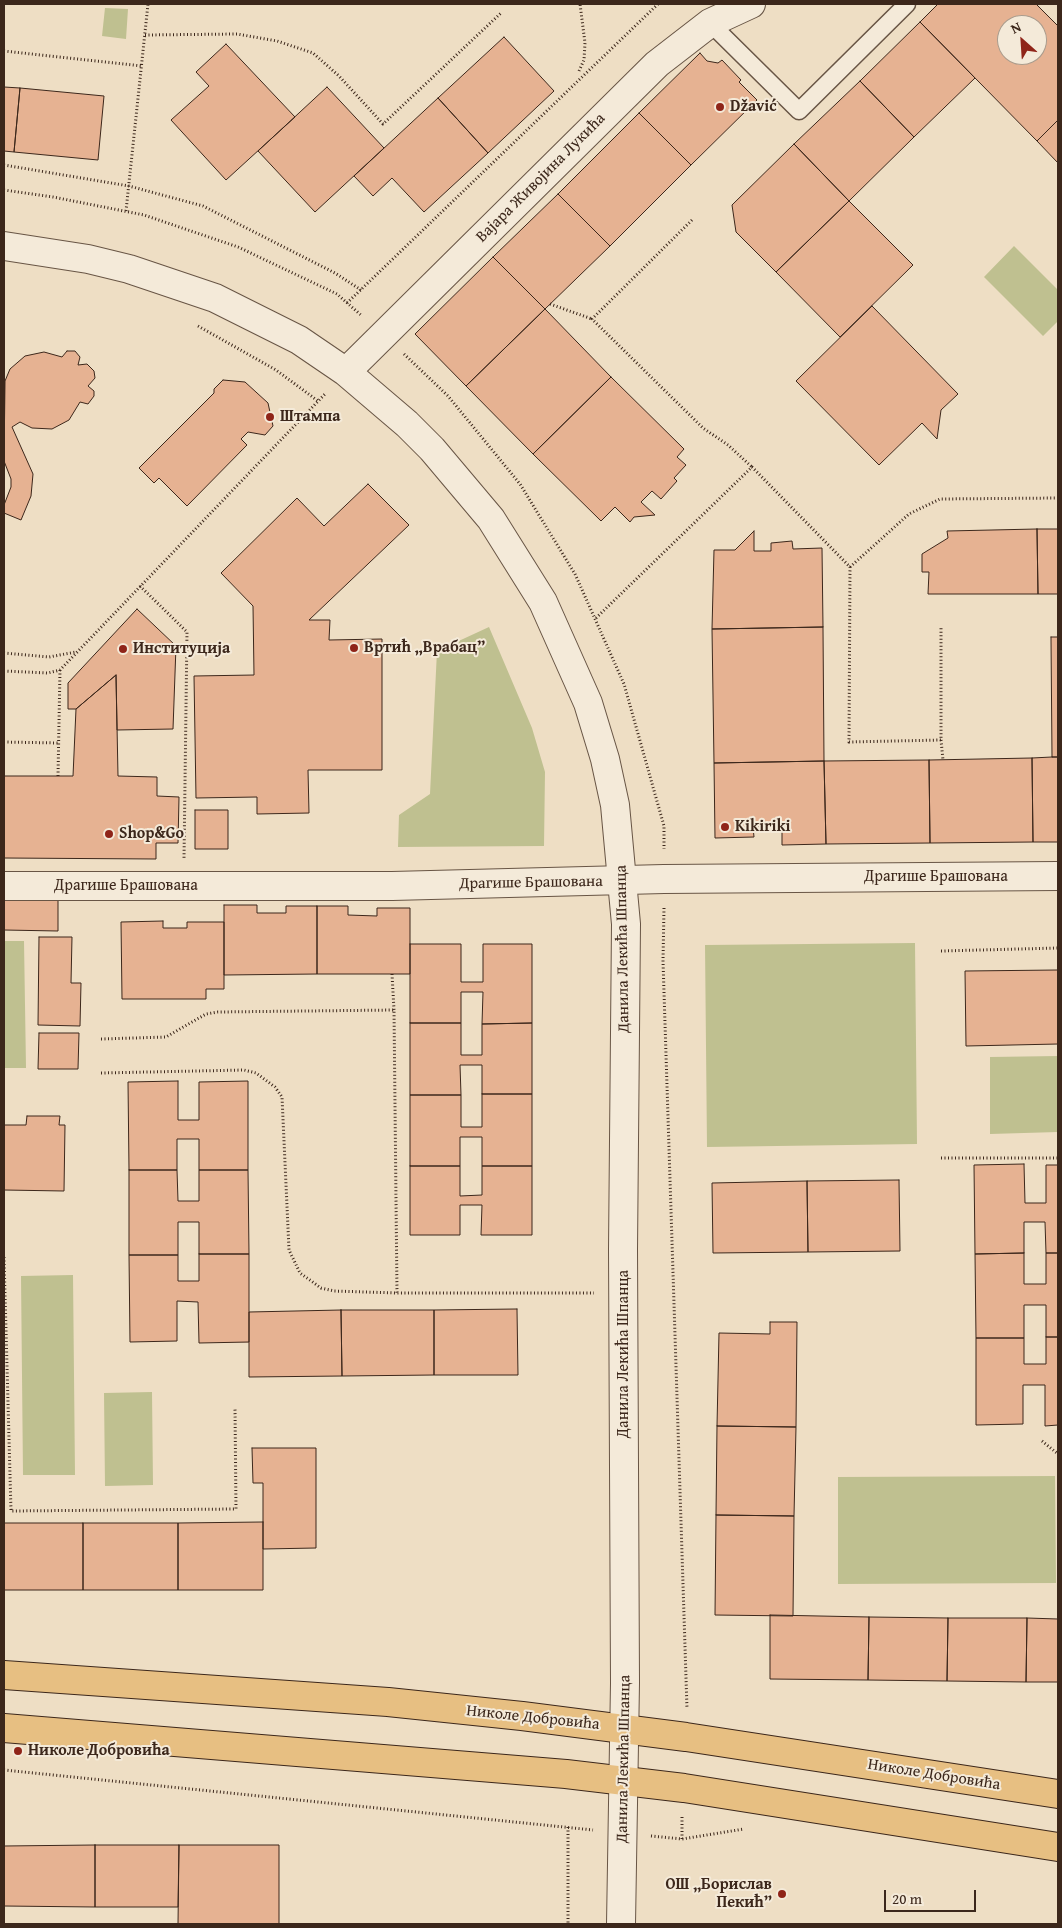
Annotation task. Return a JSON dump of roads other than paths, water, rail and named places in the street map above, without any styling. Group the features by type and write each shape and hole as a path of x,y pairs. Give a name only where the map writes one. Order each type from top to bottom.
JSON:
{"main road":[{"name":"Николе Добровића","path":"4,1675 388,1702 624,1728 1058,1794"},
{"path":"4,1728 420,1760 566,1774 684,1788 1058,1847"}],"street":[{"name":"Вајара Живојина Лукића","path":"346,372 614,105 676,48 710,23 751,4"},
{"name":"Данила Лекића Шпанца","path":"4,246 88,259 129,268 215,298 299,340 346,372 407,424 432,449 491,519 543,602 569,657 599,735 615,805 626,924 624,1728 621,1924"},
{"name":"Драгише Брашована","path":"4,886 392,886 623,880 1058,876"}],"lane":[{"path":"710,23 799,112 907,4"}],"place":[{"name":"Džavić","path":"720,107"},
{"name":"Штампа","path":"270,417"},
{"name":"Вртић „Врабац”","path":"354,648"},
{"name":"Институција","path":"123,649"},
{"name":"Kikiriki","path":"725,827"},
{"name":"Shop&Go","path":"109,834"},
{"name":"Николе Добровића","path":"18,1751"},
{"name":"ОШ „Борислав Пекић”","path":"782,1894"}]}
